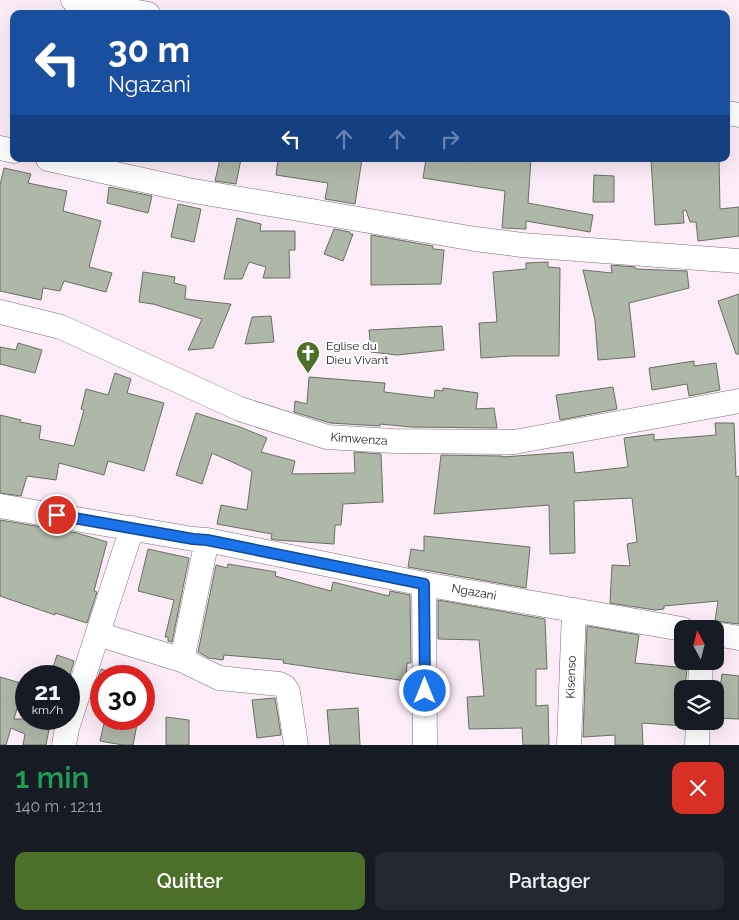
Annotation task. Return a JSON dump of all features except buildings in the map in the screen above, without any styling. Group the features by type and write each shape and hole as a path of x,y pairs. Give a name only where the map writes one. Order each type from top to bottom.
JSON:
{"street":[{"path":"73,0 127,10"},
{"path":"62,162 188,190 484,240 522,245 739,261"},
{"name":"Kimwenza","path":"0,312 52,324 240,409 327,436 393,441 519,442 739,401"},
{"name":"Ngazani","path":"0,506 207,540 424,584 674,628"},
{"path":"64,745 67,728 132,528"},
{"path":"182,660 207,540"},
{"path":"424,584 425,745"},
{"name":"Kisenso","path":"569,745 574,610"},
{"path":"98,634 182,660 219,678 279,684 285,687 288,692 296,745"},
{"path":"724,636 739,638"},
{"path":"697,745 698,730"}],"place":[{"name":"Eglise du Dieu Vivant","path":"308,374"}],"route":[{"path":"57,515 207,540 424,584 425,691"}]}
